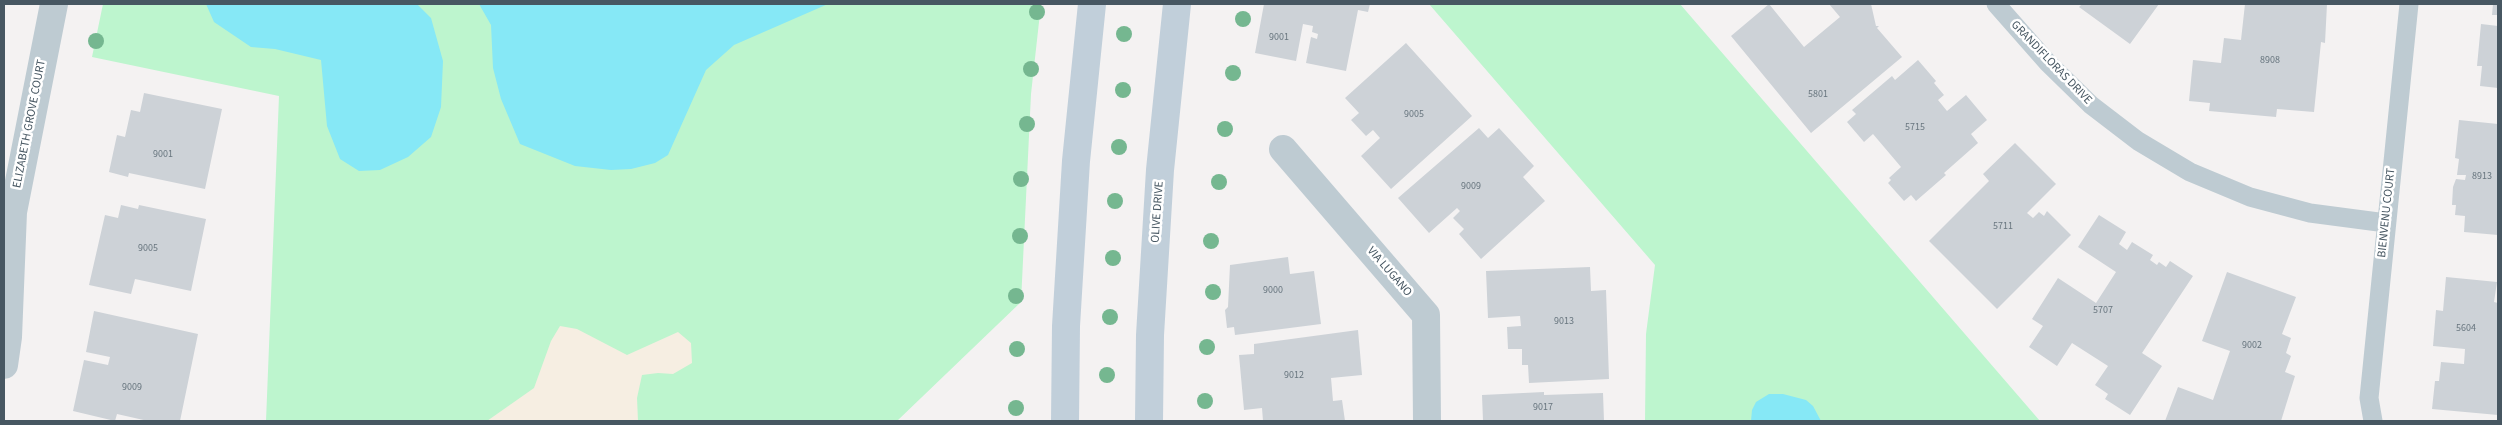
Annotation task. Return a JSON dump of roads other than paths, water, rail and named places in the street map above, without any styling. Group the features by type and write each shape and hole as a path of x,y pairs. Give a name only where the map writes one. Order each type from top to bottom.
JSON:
{"main road":[{"path":"1065,421 1066,326 1076,161 1092,4"},
{"name":"OLIVE DRIVE","path":"1149,421 1150,335 1160,170 1178,4"}],"street":[{"name":"ELIZABETH GROVE COURT","path":"4,365 8,337 13,212 54,4"},
{"name":"VIA LUGANO","path":"1283,148 1426,316 1427,421"}],"lane":[{"name":"GRANDIFLORAS DRIVE","path":"1996,4 2048,63 2091,105 2138,141 2190,172 2250,197 2310,213 2386,223"},
{"name":"BIENVENU COURT","path":"2373,421 2369,398 2409,4"}],"water":[{"path":"206,4 417,4 431,18 443,61 441,107 431,137 408,157 380,170 359,171 340,159 327,126 321,60 275,49 251,47 214,22"},
{"path":"479,4 828,4 734,45 706,70 668,155 655,163 631,169 611,170 575,166 520,144 501,99 493,68 491,25"},
{"path":"1769,394 1783,394 1806,400 1813,406 1821,421 1751,421 1752,410 1756,402"}]}
